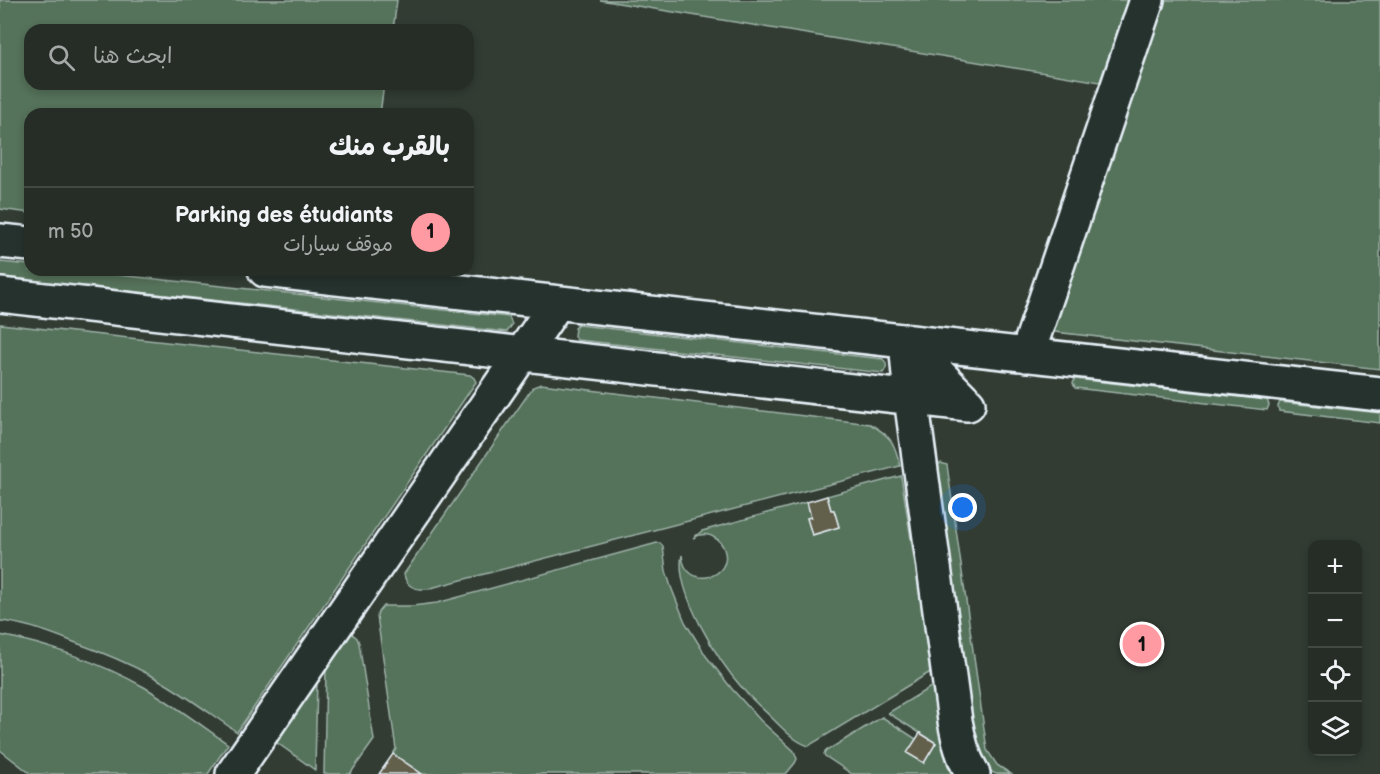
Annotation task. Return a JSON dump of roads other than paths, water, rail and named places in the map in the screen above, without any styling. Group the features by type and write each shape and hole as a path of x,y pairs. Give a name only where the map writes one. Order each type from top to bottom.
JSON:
{"lane":[{"path":"1027,355 1147,0"},
{"path":"0,241 24,243"},
{"path":"318,276 1380,394"},
{"path":"0,295 968,404 906,341"},
{"path":"233,774 557,303"},
{"path":"906,341 911,398 958,741 965,761 973,774"}],"place":[{"name":"Parking des étudiants","path":"1142,644"}]}
